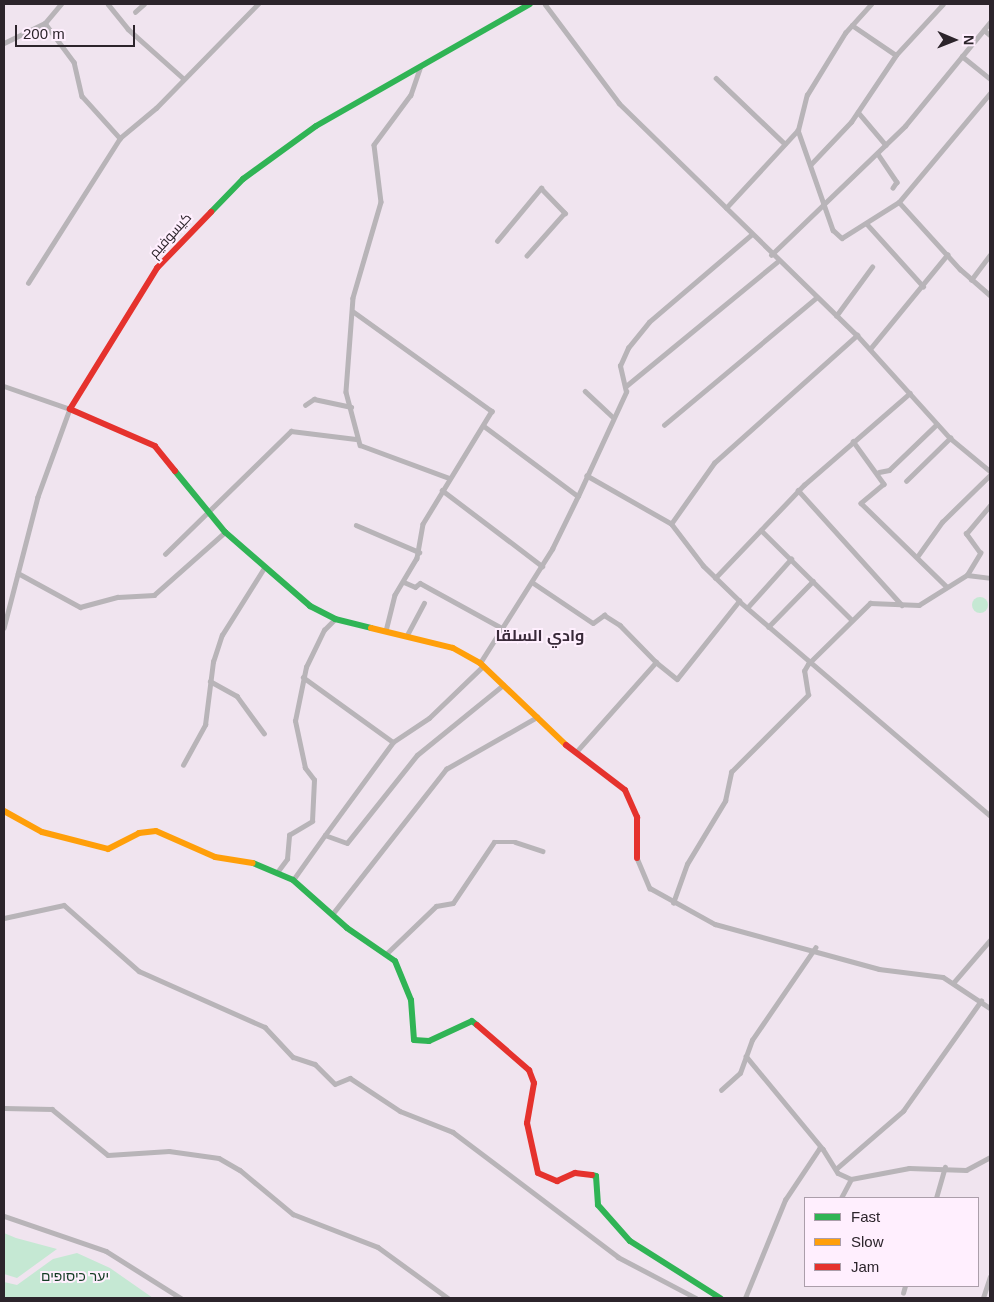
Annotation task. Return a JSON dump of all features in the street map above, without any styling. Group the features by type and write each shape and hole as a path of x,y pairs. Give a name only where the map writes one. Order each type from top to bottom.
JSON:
{"street":[{"path":"4,43 45,23 61,4"},
{"path":"108,4 128,29 183,78"},
{"path":"135,12 144,4"},
{"path":"28,283 120,138 258,4"},
{"name":"كيسوفيم","path":"4,628 40,489 70,409 145,285 212,208 280,149 530,4"},
{"path":"546,4 619,103 726,208 777,262 870,349 950,438 990,471"},
{"path":"726,208 798,130 807,95 852,25 871,4"},
{"path":"811,164 858,112 896,54 943,4"},
{"path":"771,255 878,154 990,22"},
{"path":"45,23 74,62 82,96 120,138"},
{"path":"852,25 896,54"},
{"path":"984,30 990,35"},
{"path":"962,56 989,76"},
{"path":"421,66 411,95 374,145 381,202 353,298 354,312 347,378 356,439 365,448 449,478"},
{"path":"716,78 786,144"},
{"path":"798,130 833,230 842,238 868,224 899,202 990,93"},
{"path":"858,112 886,145"},
{"path":"878,154 897,182 893,188"},
{"path":"497,241 541,188 565,213 527,256"},
{"path":"899,202 971,280 990,295"},
{"path":"868,224 923,286"},
{"path":"626,386 620,366 640,331 751,235"},
{"path":"870,349 947,255"},
{"path":"971,280 990,255"},
{"path":"293,880 393,742 429,718 481,664 542,566 578,496 626,386 777,262"},
{"path":"836,316 872,267"},
{"path":"664,426 816,298"},
{"path":"354,312 490,410 484,426 449,478 422,527 419,552 404,582 395,594 386,630"},
{"path":"671,524 714,463 857,336"},
{"path":"4,386 70,409 155,446 225,532 264,568 310,606 336,619 407,635 460,650 481,664 537,717 630,796 638,824 637,858 643,880 673,903 748,936 815,948 879,969 954,982 990,1008"},
{"path":"584,391 612,416"},
{"path":"715,578 798,490 910,393"},
{"path":"305,405 314,399 351,407"},
{"path":"879,472 889,470 937,424"},
{"path":"484,426 578,496"},
{"path":"165,554 291,431 356,439"},
{"path":"906,481 950,438"},
{"path":"853,441 879,472 884,484 861,503 946,586"},
{"path":"917,558 942,522 990,475"},
{"path":"587,476 671,524 715,578 740,602 808,664 990,815"},
{"path":"442,490 542,566"},
{"path":"798,490 902,605"},
{"path":"673,903 687,864 725,801 731,772 808,695 804,671 808,664 852,620 876,600 902,605 919,605 946,586 967,575 980,553 966,534 990,505"},
{"path":"356,525 419,552"},
{"path":"761,530 852,620"},
{"path":"18,573 80,607 118,597 154,595 225,532"},
{"path":"747,608 791,559"},
{"path":"183,765 205,725 210,681 225,629 264,568"},
{"path":"967,575 990,578"},
{"path":"404,582 415,587 420,583 502,628"},
{"path":"532,582 593,623 604,615 620,625 656,662 677,679 740,602"},
{"path":"768,627 813,582"},
{"path":"407,635 424,603"},
{"path":"278,871 287,859 289,835 312,821 314,780 305,768 295,727 303,677 314,646 336,619"},
{"path":"576,751 656,662"},
{"path":"303,677 393,742"},
{"path":"210,681 237,696 264,733"},
{"path":"325,835 347,843 416,755 503,685"},
{"path":"334,912 446,769 537,717"},
{"path":"4,811 68,842 108,849 140,833 156,831 215,857 278,871 293,880 334,912 347,928 386,954 403,975 411,1000 414,1040 429,1041 472,1021 529,1070 534,1084 527,1124 538,1173 557,1181 575,1173 596,1176 598,1206 630,1241 720,1298"},
{"path":"386,954 436,906 453,903 494,842 516,842 543,851"},
{"path":"4,918 64,905 139,972 166,988 265,1027 293,1057 315,1064 335,1084 350,1078 400,1111 453,1132 618,1257 696,1298"},
{"path":"954,982 990,940"},
{"path":"722,1090 740,1073 752,1040 815,948"},
{"path":"836,1169 903,1111 981,1001"},
{"path":"746,1056 823,1149 836,1169 851,1179 903,1168 945,1167 966,1170 990,1157"},
{"path":"4,1108 52,1109 108,1155 169,1151 219,1158 240,1170 293,1214 378,1247 448,1298"},
{"path":"745,1298 793,1185 814,1152 823,1149"},
{"path":"936,1197 945,1167"},
{"path":"842,1197 851,1179"},
{"path":"4,1216 106,1251 181,1298"},
{"path":"983,1298 990,1277"},
{"path":"903,1293 905,1287"}],"green space":[{"path":"977,597 983,597 988,602 986,611 977,613 972,608 972,602"},
{"path":"4,1233 57,1249 17,1278 4,1274"},
{"name":"יער כיסופים","path":"77,1253 110,1268 153,1298 4,1298 4,1282 17,1285 53,1259"}],"traffic: fast":[{"path":"211,212 243,179 316,126 530,4"},
{"path":"175,471 225,532 310,606 335,619 371,628"},
{"path":"253,863 293,880 347,928 395,961 411,1000 414,1040 429,1041 472,1021 477,1025"},
{"path":"592,1175 596,1176 598,1205 630,1241 720,1298"}],"traffic: slow":[{"path":"371,628 453,648 480,663 566,745"},
{"path":"4,811 42,832 108,849 139,833 156,831 215,857 253,863"}],"traffic: jam":[{"path":"175,471 155,446 70,409 157,268 211,212"},
{"path":"566,745 625,790 637,817 637,858"},
{"path":"477,1025 529,1070 534,1083 527,1123 538,1173 557,1181 575,1173 592,1175"}],"district":[{"name":"وادي السلقا","path":"540,636"}]}
